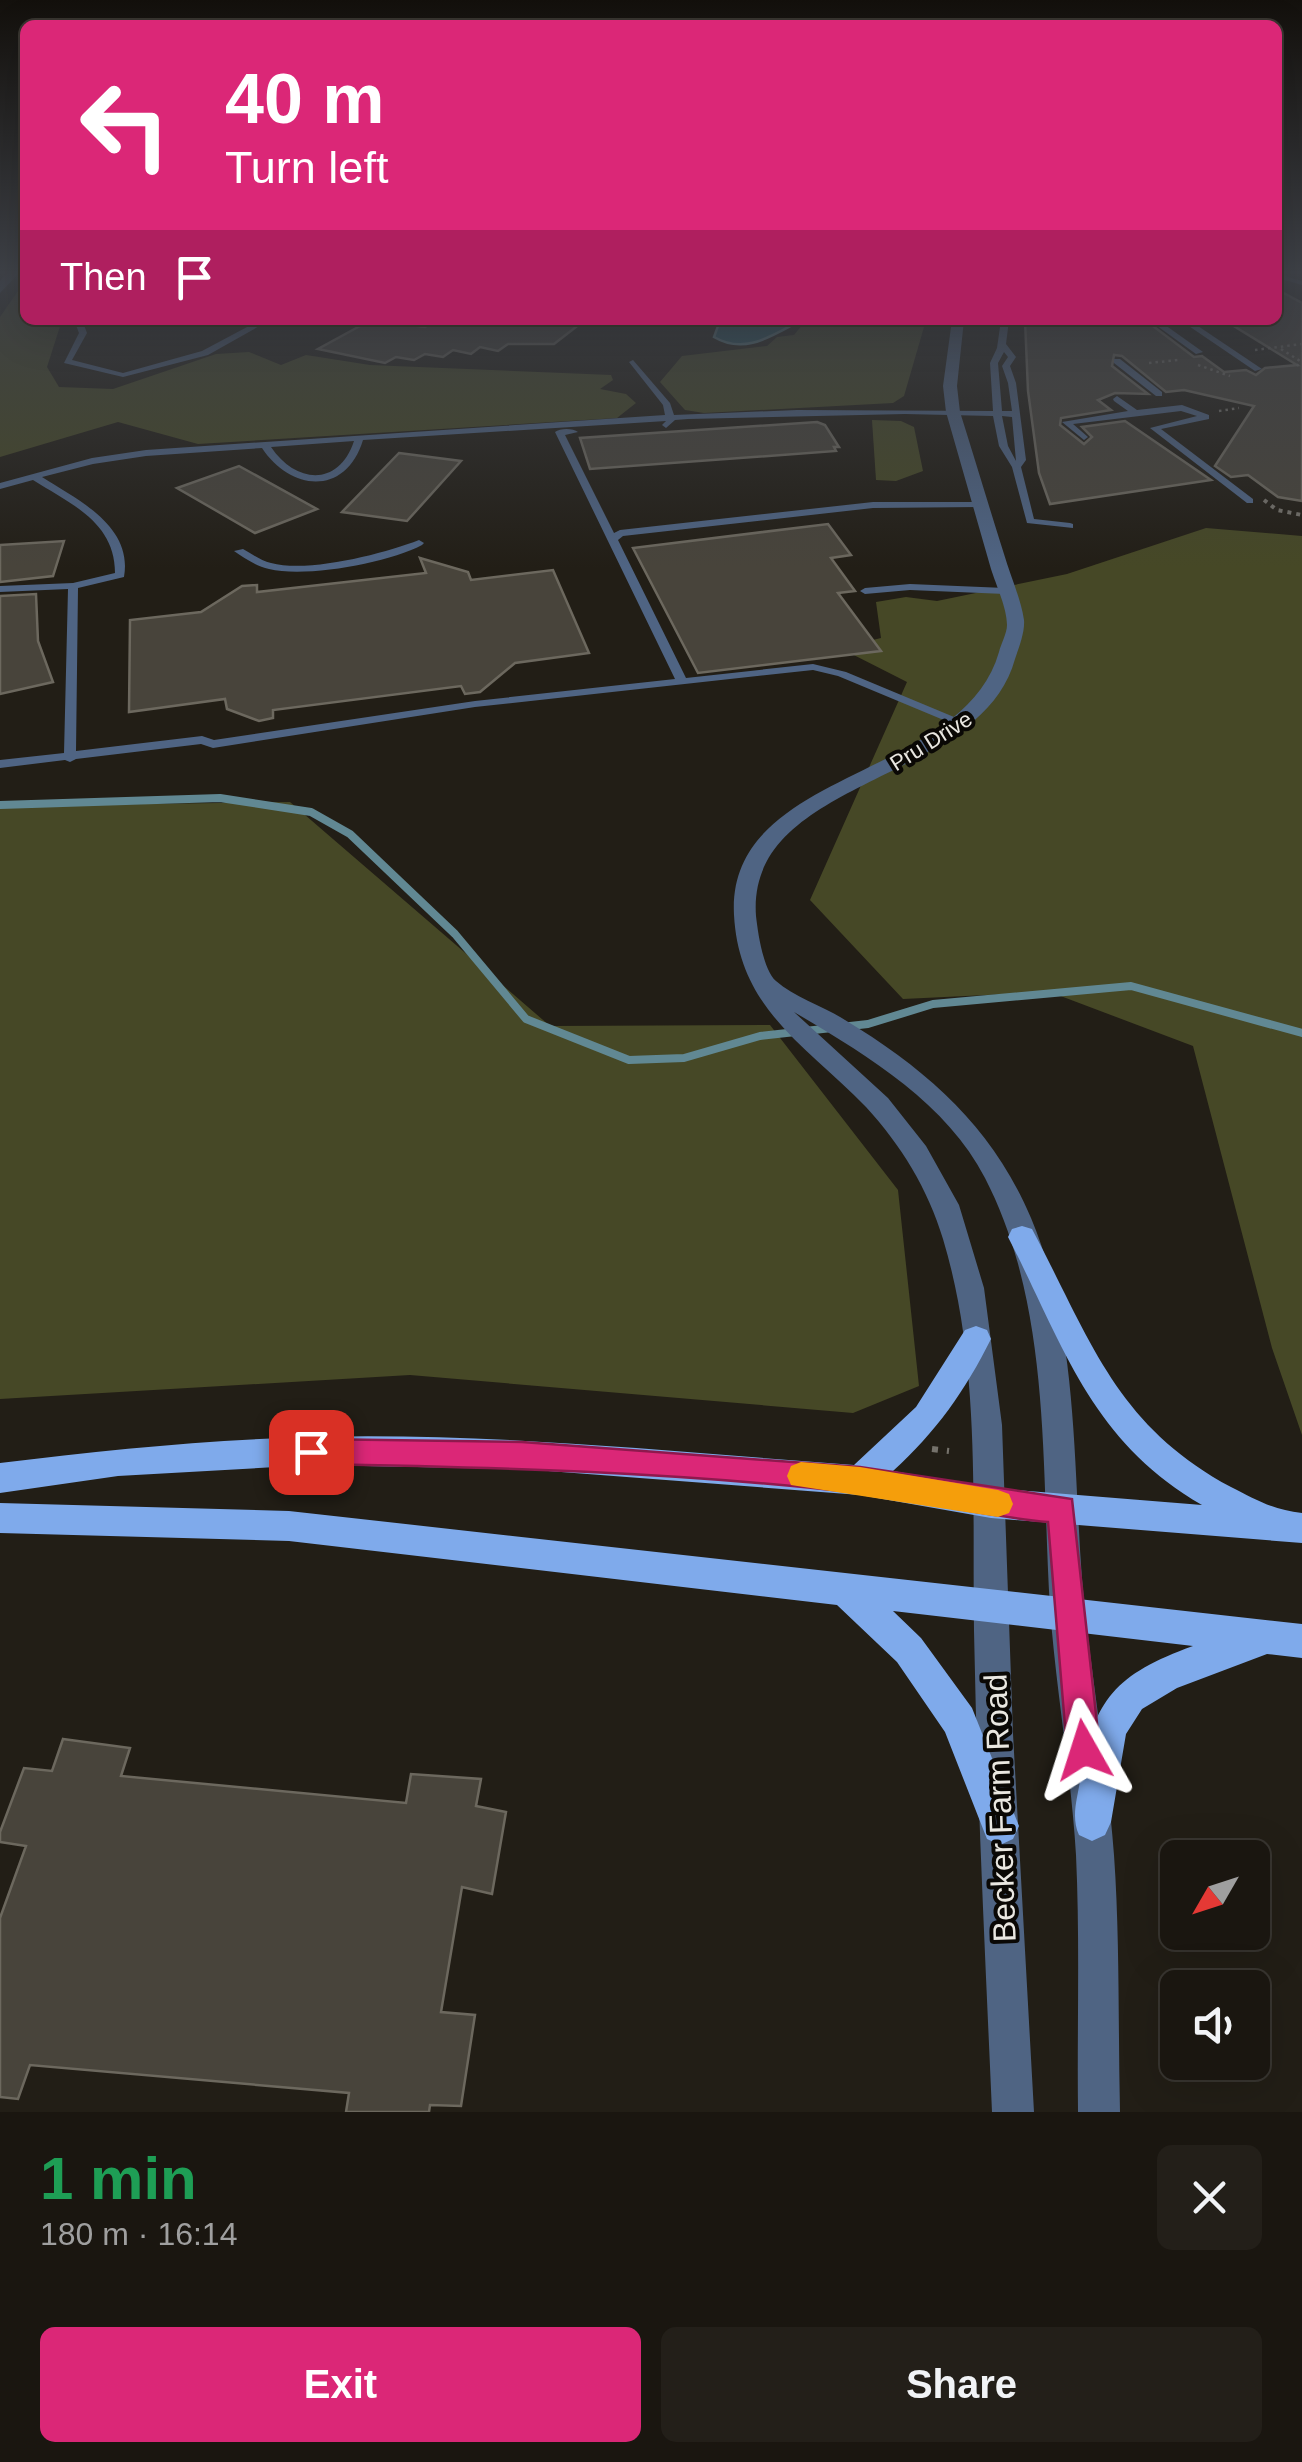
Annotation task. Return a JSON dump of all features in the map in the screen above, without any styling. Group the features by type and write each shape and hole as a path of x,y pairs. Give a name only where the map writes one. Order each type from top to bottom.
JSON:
{"main road":[{"path":"1022,1237 1106,1395 1143,1445 1207,1491 1288,1526"},
{"path":"860,1480 924,1426 946,1398 976,1339"},
{"path":"0,1478 118,1462 311,1452 522,1455 860,1480 992,1503 1288,1526"},
{"path":"0,1518 289,1526 1285,1639"},
{"path":"846,1590 909,1650 959,1722 1000,1826"},
{"path":"1092,1822 1112,1725 1121,1706 1141,1689 1174,1673 1285,1639"}],"street":[{"name":"Pru Drive","path":"952,371 953,412 1016,624 1014,656 981,709 962,724 880,774 805,808 766,843 751,871 745,903 750,951 795,1030 879,1105 934,1174 960,1247 976,1339 992,1503"},
{"path":"768,986 818,1014 923,1087 957,1118 996,1172 1022,1237 1044,1319 1068,1615 1092,1822 1100,2112"},
{"name":"Becker Farm Road","path":"992,1503 991,1606 1012,2112"}],"lane":[{"path":"109,371 123,374 136,371"},
{"path":"641,371 667,405 671,421"},
{"path":"995,371 1007,458 1016,467 1030,521 1070,526"},
{"path":"1010,371 1022,460 1016,467"},
{"path":"1129,371 1159,394"},
{"path":"1116,399 1135,413"},
{"path":"0,486 146,453 905,408 1013,414"},
{"path":"1084,437 1066,422 1182,408 1203,413 1206,417 1194,423 1154,428 1250,501"},
{"path":"671,421 660,429 559,432 682,680"},
{"path":"265,446 281,467 296,478 311,481 338,474 353,461 359,440"},
{"path":"0,589 73,586 120,575 122,550 112,533 33,476"},
{"path":"613,540 620,533 862,506 980,504"},
{"path":"240,551 264,564 286,567 394,555 419,543"},
{"path":"70,758 73,586"},
{"path":"865,591 910,587 1005,591"},
{"path":"0,764 202,740 213,744 475,704 513,703 813,667 842,674 962,724"}],"path":[{"path":"1205,371 1230,376"},
{"path":"1212,412 1239,408"},
{"path":"932,1450 949,1452"}],"green space":[{"path":"0,371 49,371 59,387 113,389 167,371 504,371 611,375 613,380 600,389 626,394 636,403 617,418 198,444 118,422 0,457"},
{"path":"670,371 911,371 904,396 893,403 704,413 685,410 660,382"},
{"path":"872,420 901,421 914,427 923,471 896,481 876,480"},
{"path":"1206,528 1302,536 1302,1435 1272,1348 1193,1046 1050,992 903,999 810,900 907,682 840,648 881,638 876,602 906,597 937,601 1067,574"},
{"path":"290,802 550,1026 770,1025 898,1190 919,1386 853,1413 410,1375 0,1399 0,806"}],"building":[{"path":"1027,371 1118,371 1148,394 1115,393 1098,400 1111,410 1061,418 1060,425 1084,444 1092,437 1082,427 1125,421 1211,480 1050,504 1039,473"},
{"path":"1140,371 1247,371 1256,375 1262,371 1302,371 1302,501 1278,497 1248,475 1231,477 1215,466 1254,406 1184,390 1166,392"},
{"path":"817,422 825,425 839,447 834,447 836,451 590,469 580,438"},
{"path":"399,453 461,461 407,521 342,512"},
{"path":"239,466 317,509 255,533 177,488"},
{"path":"828,524 851,555 831,558 855,591 838,593 881,651 698,673 633,548"},
{"path":"64,541 53,576 0,582 0,545"},
{"path":"420,558 468,572 471,580 553,570 589,653 515,663 480,692 465,694 461,686 273,710 273,718 259,721 227,709 225,699 129,712 130,620 201,612 242,586 257,585 257,592 426,573"},
{"path":"36,594 38,641 53,682 0,694 0,596"},
{"path":"63,1739 130,1748 121,1776 406,1803 411,1774 481,1779 476,1806 506,1812 492,1894 462,1887 441,2012 475,2015 461,2106 430,2105 429,2112 346,2112 349,2093 30,2065 18,2099 0,2097 0,1918 26,1846 0,1842 0,1832 24,1768 52,1771"}],"waterway":[{"path":"0,805 220,798 311,812 350,834 455,934 526,1019 629,1060 684,1058 760,1036 868,1024 933,1004 1131,986 1302,1033"}],"slow traffic":[{"path":"801,1476 860,1480 998,1504"}],"route":[{"path":"311,1452 522,1455 860,1480 992,1503 1062,1509 1068,1615 1084,1750"}]}
